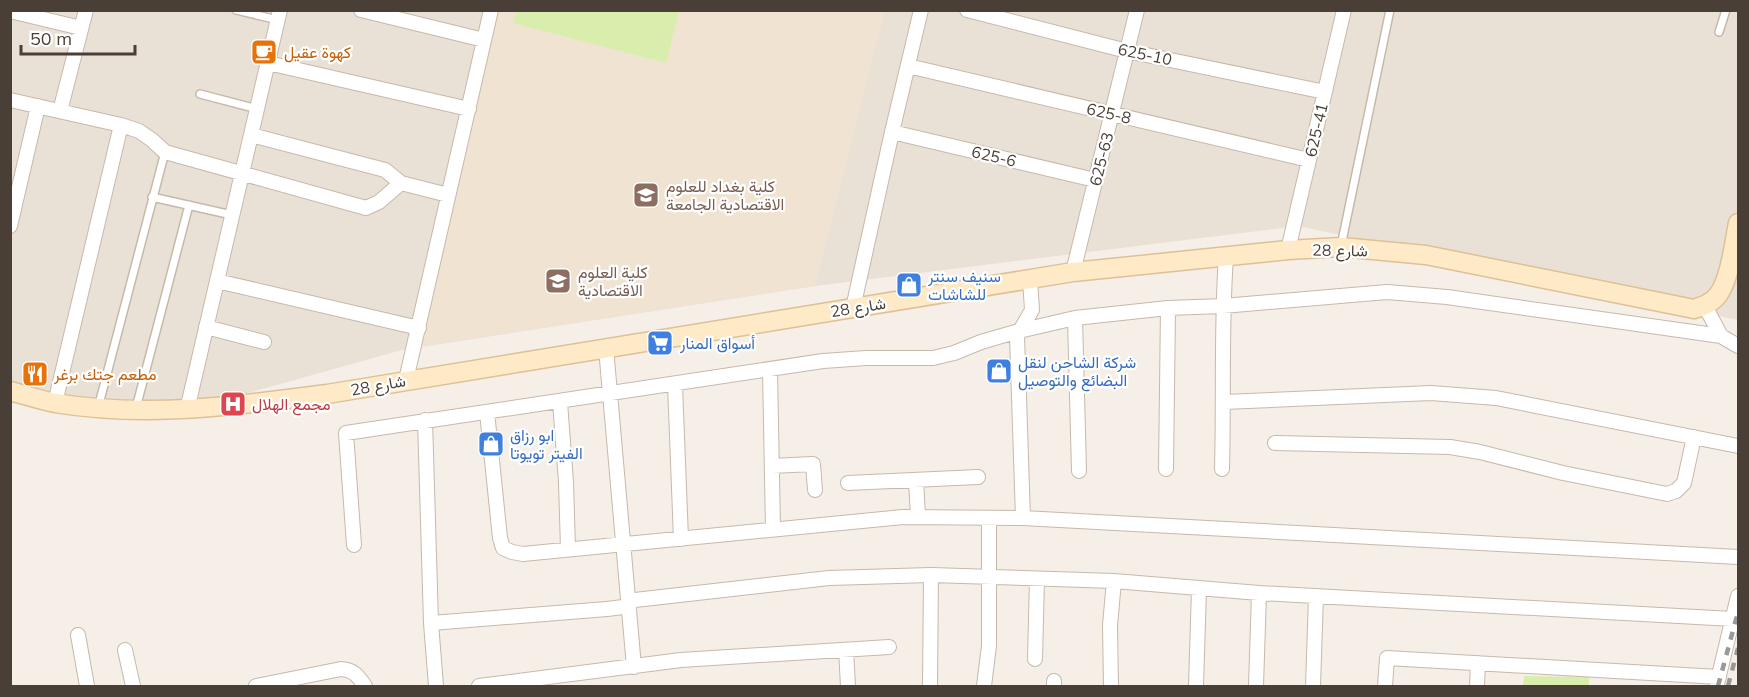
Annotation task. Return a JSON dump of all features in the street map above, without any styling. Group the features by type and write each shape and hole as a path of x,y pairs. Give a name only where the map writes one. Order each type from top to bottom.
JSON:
{"street":[{"path":"60,111 86,10"},
{"path":"361,10 484,40"},
{"path":"406,380 491,10"},
{"path":"853,308 921,10"},
{"name":"625-10","path":"967,10 1127,51 1325,92"},
{"name":"625-63","path":"1073,272 1137,10"},
{"name":"625-41","path":"1288,250 1344,10"},
{"path":"10,11 81,28"},
{"path":"187,410 279,15"},
{"path":"268,63 469,109"},
{"name":"625-8","path":"908,66 1309,160"},
{"path":"10,100 121,125 139,131 165,152 366,208 379,202 401,183"},
{"path":"10,226 38,106"},
{"path":"55,403 121,125"},
{"name":"625-6","path":"892,132 1095,180"},
{"path":"251,135 385,170 401,183 448,195"},
{"path":"1721,336 1705,306 1717,296 1724,284 1738,223"},
{"name":"شارع 28","path":"10,392 55,403 136,410 187,410 294,399 1073,272 1288,250 1341,247 1426,255 1682,308 1694,309 1705,306"},
{"path":"1222,468 1224,402 1222,306 1226,256"},
{"path":"1023,518 1017,341 1019,331 1032,310 1030,279"},
{"path":"217,281 418,328"},
{"path":"354,545 346,434 424,420 675,385 823,361 866,358 933,358 1019,331 1076,318 1168,308 1222,306 1364,293 1411,293 1721,336 1738,346"},
{"path":"1166,469 1168,308"},
{"path":"1076,318 1079,471"},
{"path":"206,327 264,342"},
{"path":"606,348 634,666"},
{"path":"770,370 773,529"},
{"path":"675,385 681,538"},
{"path":"1224,402 1431,393 1496,398 1738,446"},
{"path":"560,402 568,549"},
{"path":"487,412 500,538 503,548 523,554 918,517 1023,518 1738,557"},
{"path":"424,420 431,623 436,687"},
{"path":"1275,443 1450,447 1667,494 1676,491 1684,483 1694,437"},
{"path":"772,466 813,464 815,490"},
{"path":"848,483 978,477"},
{"path":"916,480 918,517"},
{"path":"984,687 989,646 989,518"},
{"path":"431,623 607,609 623,607 635,600 829,579 931,575 1114,581 1259,593 1733,619"},
{"path":"930,687 931,575"},
{"path":"1035,659 1037,579"},
{"path":"1111,687 1110,625 1114,581"},
{"path":"1196,687 1199,589"},
{"path":"1256,687 1259,593"},
{"path":"1313,687 1316,596"},
{"path":"1385,687 1386,658 1718,682 1738,596"},
{"path":"78,635 87,687"},
{"path":"479,687 681,660 889,647"},
{"path":"125,650 132,687"},
{"path":"846,650 848,687"},
{"path":"1477,687 1478,663"},
{"path":"256,687 341,669 351,670 359,676 365,687"}],"lane":[{"path":"236,10 279,15"},
{"path":"1341,247 1390,10"},
{"path":"1719,32 1726,10"},
{"path":"200,94 257,109"},
{"path":"98,408 165,152"},
{"path":"152,197 232,215"},
{"path":"136,410 189,206"}],"shaded area":[{"path":"10,11 1738,11 1738,320 1298,226 815,286 402,350 187,410 11,391"},
{"name":"كلية بغداد للعلوم الاقتصادية الجامعة","path":"498,11 885,11 815,286 417,347"}],"green space":[{"path":"517,10 679,11 666,63 513,23"},
{"path":"1524,676 1589,677 1589,686 1523,686"}],"railway":[{"path":"1718,686 1738,612"},
{"path":"1728,686 1738,648"}],"place":[{"name":"كهوة عقيل","path":"264,52"},
{"name":"كلية بغداد للعلوم الاقتصادية الجامعة","path":"646,195"},
{"name":"كلية العلوم الاقتصادية","path":"558,281"},
{"name":"سنيف سنتر للشاشات","path":"909,285"},
{"name":"أسواق المنار","path":"660,343"},
{"name":"شركة الشاحن لنقل البضائع والتوصيل","path":"999,371"},
{"name":"مطعم جتك برغر","path":"35,374"},
{"name":"مجمع الهلال","path":"233,404"},
{"name":"ابو رزاق الفيتر تويوتا","path":"491,444"}]}
